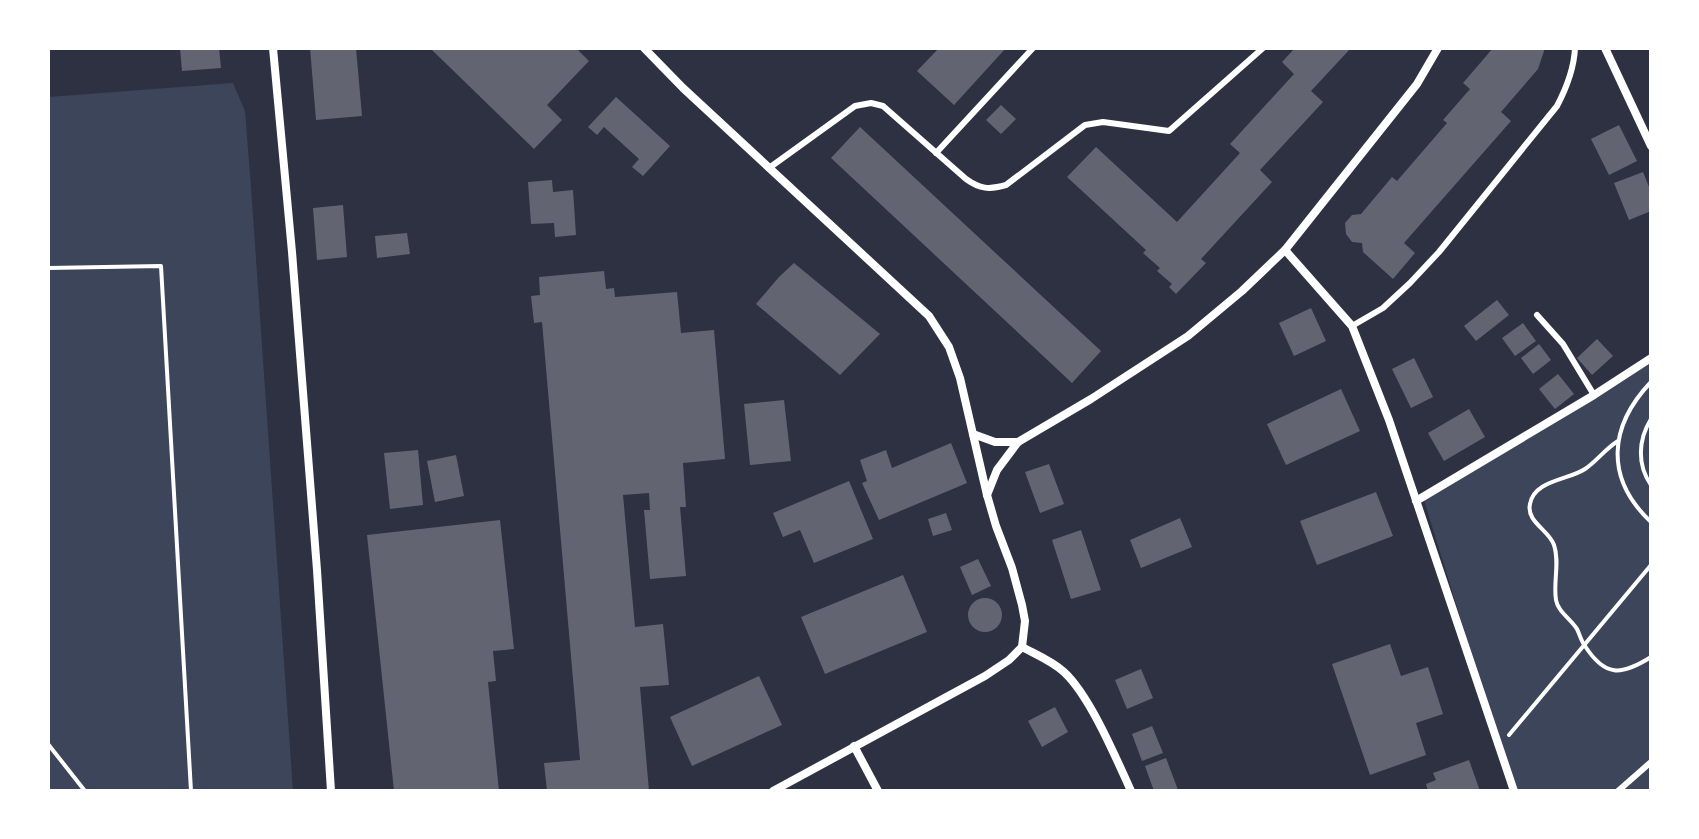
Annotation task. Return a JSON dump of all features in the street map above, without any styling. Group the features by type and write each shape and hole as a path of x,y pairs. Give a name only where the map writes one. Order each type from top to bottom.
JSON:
{"street":[{"path":"273,48 317,570 331,791"},
{"path":"644,48 683,88 929,316 949,347 960,378 987,495 1012,568 1025,621 1022,647 1009,660 773,791"},
{"path":"987,495 997,470 1018,442 1188,336 1285,250 1417,84 1438,48"},
{"path":"1605,48 1651,146"},
{"path":"1285,250 1352,326 1389,420 1514,791"},
{"path":"1416,501 1651,358"},
{"path":"973,434 995,442 1018,442"},
{"path":"1022,647 1051,661 1067,675 1109,743 1131,791"},
{"path":"854,746 878,791"}],"lane":[{"path":"936,153 1033,48"},
{"path":"769,168 855,106 871,103 883,106 966,179 979,188 992,190 1006,185 1085,125 1103,122 1169,131 1263,48"},
{"path":"1352,326 1383,308 1410,283 1518,155 1557,106 1567,87 1575,60 1575,48"},
{"path":"1537,315 1563,344 1594,395"},
{"path":"1618,791 1651,762"}],"path":[{"path":"48,268 161,266 191,791"},
{"path":"1651,382 1636,397 1623,421 1616,448 1623,484 1651,522"},
{"path":"1651,419 1644,431 1640,449 1644,476 1651,485"},
{"path":"1618,441 1584,469 1552,482 1536,493 1530,504 1531,518 1554,542 1557,557 1556,605 1576,628 1584,646 1601,667 1616,672 1651,657"},
{"path":"1499,746 1651,565"},
{"path":"48,744 85,791"}],"shaded area":[{"path":"233,83 245,111 293,791 48,791 48,97"},
{"path":"1651,357 1651,791 1514,791 1423,497"}],"building":[{"path":"180,48 219,48 221,68 182,71"},
{"path":"310,48 356,48 362,116 316,120"},
{"path":"576,48 589,61 547,105 562,120 534,149 432,50"},
{"path":"939,48 1006,48 954,105 917,71"},
{"path":"1295,48 1351,48 1311,91 1323,102 1260,170 1272,182 1201,259 1206,263 1176,294 1169,287 1172,284 1157,271 1160,268 1143,253 1146,250 1067,177 1096,147 1177,222 1240,153 1230,144 1294,74 1282,62"},
{"path":"1493,48 1545,48 1538,69 1501,112 1511,121 1404,243 1415,253 1393,279 1363,252 1362,243 1352,242 1346,234 1345,223 1352,215 1361,214 1392,177 1397,181 1447,123 1443,120 1470,89 1463,83"},
{"path":"616,97 670,146 643,176 632,167 639,159 604,127 597,135 588,127"},
{"path":"1001,105 1016,119 1001,134 986,120"},
{"path":"1619,125 1637,161 1609,175 1591,139"},
{"path":"860,127 1101,351 1072,383 831,158"},
{"path":"1643,172 1651,192 1651,211 1629,220 1614,183"},
{"path":"552,180 553,192 573,190 576,235 555,237 554,223 531,224 528,182"},
{"path":"343,205 347,257 317,260 313,208"},
{"path":"407,233 410,254 377,258 375,236"},
{"path":"794,263 880,334 840,375 756,304"},
{"path":"604,271 606,289 614,288 615,297 677,292 681,333 714,330 725,459 683,463 686,507 680,507 686,576 650,579 644,510 650,510 649,493 623,495 635,627 663,624 669,685 640,687 649,791 547,791 544,763 580,760 542,322 534,323 531,296 540,295 539,277"},
{"path":"1497,300 1509,315 1476,341 1464,326"},
{"path":"1311,308 1326,341 1294,356 1279,323"},
{"path":"1523,323 1536,341 1515,356 1502,338"},
{"path":"1597,339 1613,356 1592,375 1577,358"},
{"path":"1539,344 1551,360 1533,374 1521,358"},
{"path":"1414,358 1433,397 1411,408 1392,369"},
{"path":"1558,374 1574,394 1555,409 1539,389"},
{"path":"1341,389 1360,431 1286,465 1267,424"},
{"path":"784,400 791,461 750,465 744,404"},
{"path":"1469,409 1485,437 1444,461 1428,433"},
{"path":"951,443 967,483 879,520 862,483 867,481 860,460 886,450 892,468"},
{"path":"418,450 423,505 390,509 384,453"},
{"path":"456,455 464,496 435,502 427,461"},
{"path":"1049,464 1064,504 1040,513 1025,472"},
{"path":"849,481 873,539 814,563 800,530 783,537 773,513"},
{"path":"1376,492 1393,536 1317,565 1300,521"},
{"path":"946,513 952,530 933,536 928,519"},
{"path":"1180,518 1192,547 1141,568 1130,540"},
{"path":"500,520 514,649 493,651 496,681 488,682 499,791 394,791 367,535"},
{"path":"1081,530 1101,590 1071,599 1052,540"},
{"path":"978,559 991,586 972,595 960,567"},
{"path":"903,575 927,632 825,674 801,617"},
{"path":"985,598 997,603 1002,615 997,627 985,632 973,627 968,615 973,603"},
{"path":"1390,644 1401,676 1428,667 1443,714 1416,723 1426,755 1370,775 1332,664"},
{"path":"1141,669 1153,698 1127,709 1115,680"},
{"path":"759,676 782,725 692,766 670,717"},
{"path":"1055,707 1068,732 1042,747 1028,721"},
{"path":"1152,726 1163,753 1142,761 1132,734"},
{"path":"1166,758 1178,790 1154,791 1145,766"},
{"path":"1469,760 1480,791 1428,791 1426,784 1436,780 1433,773"}]}
